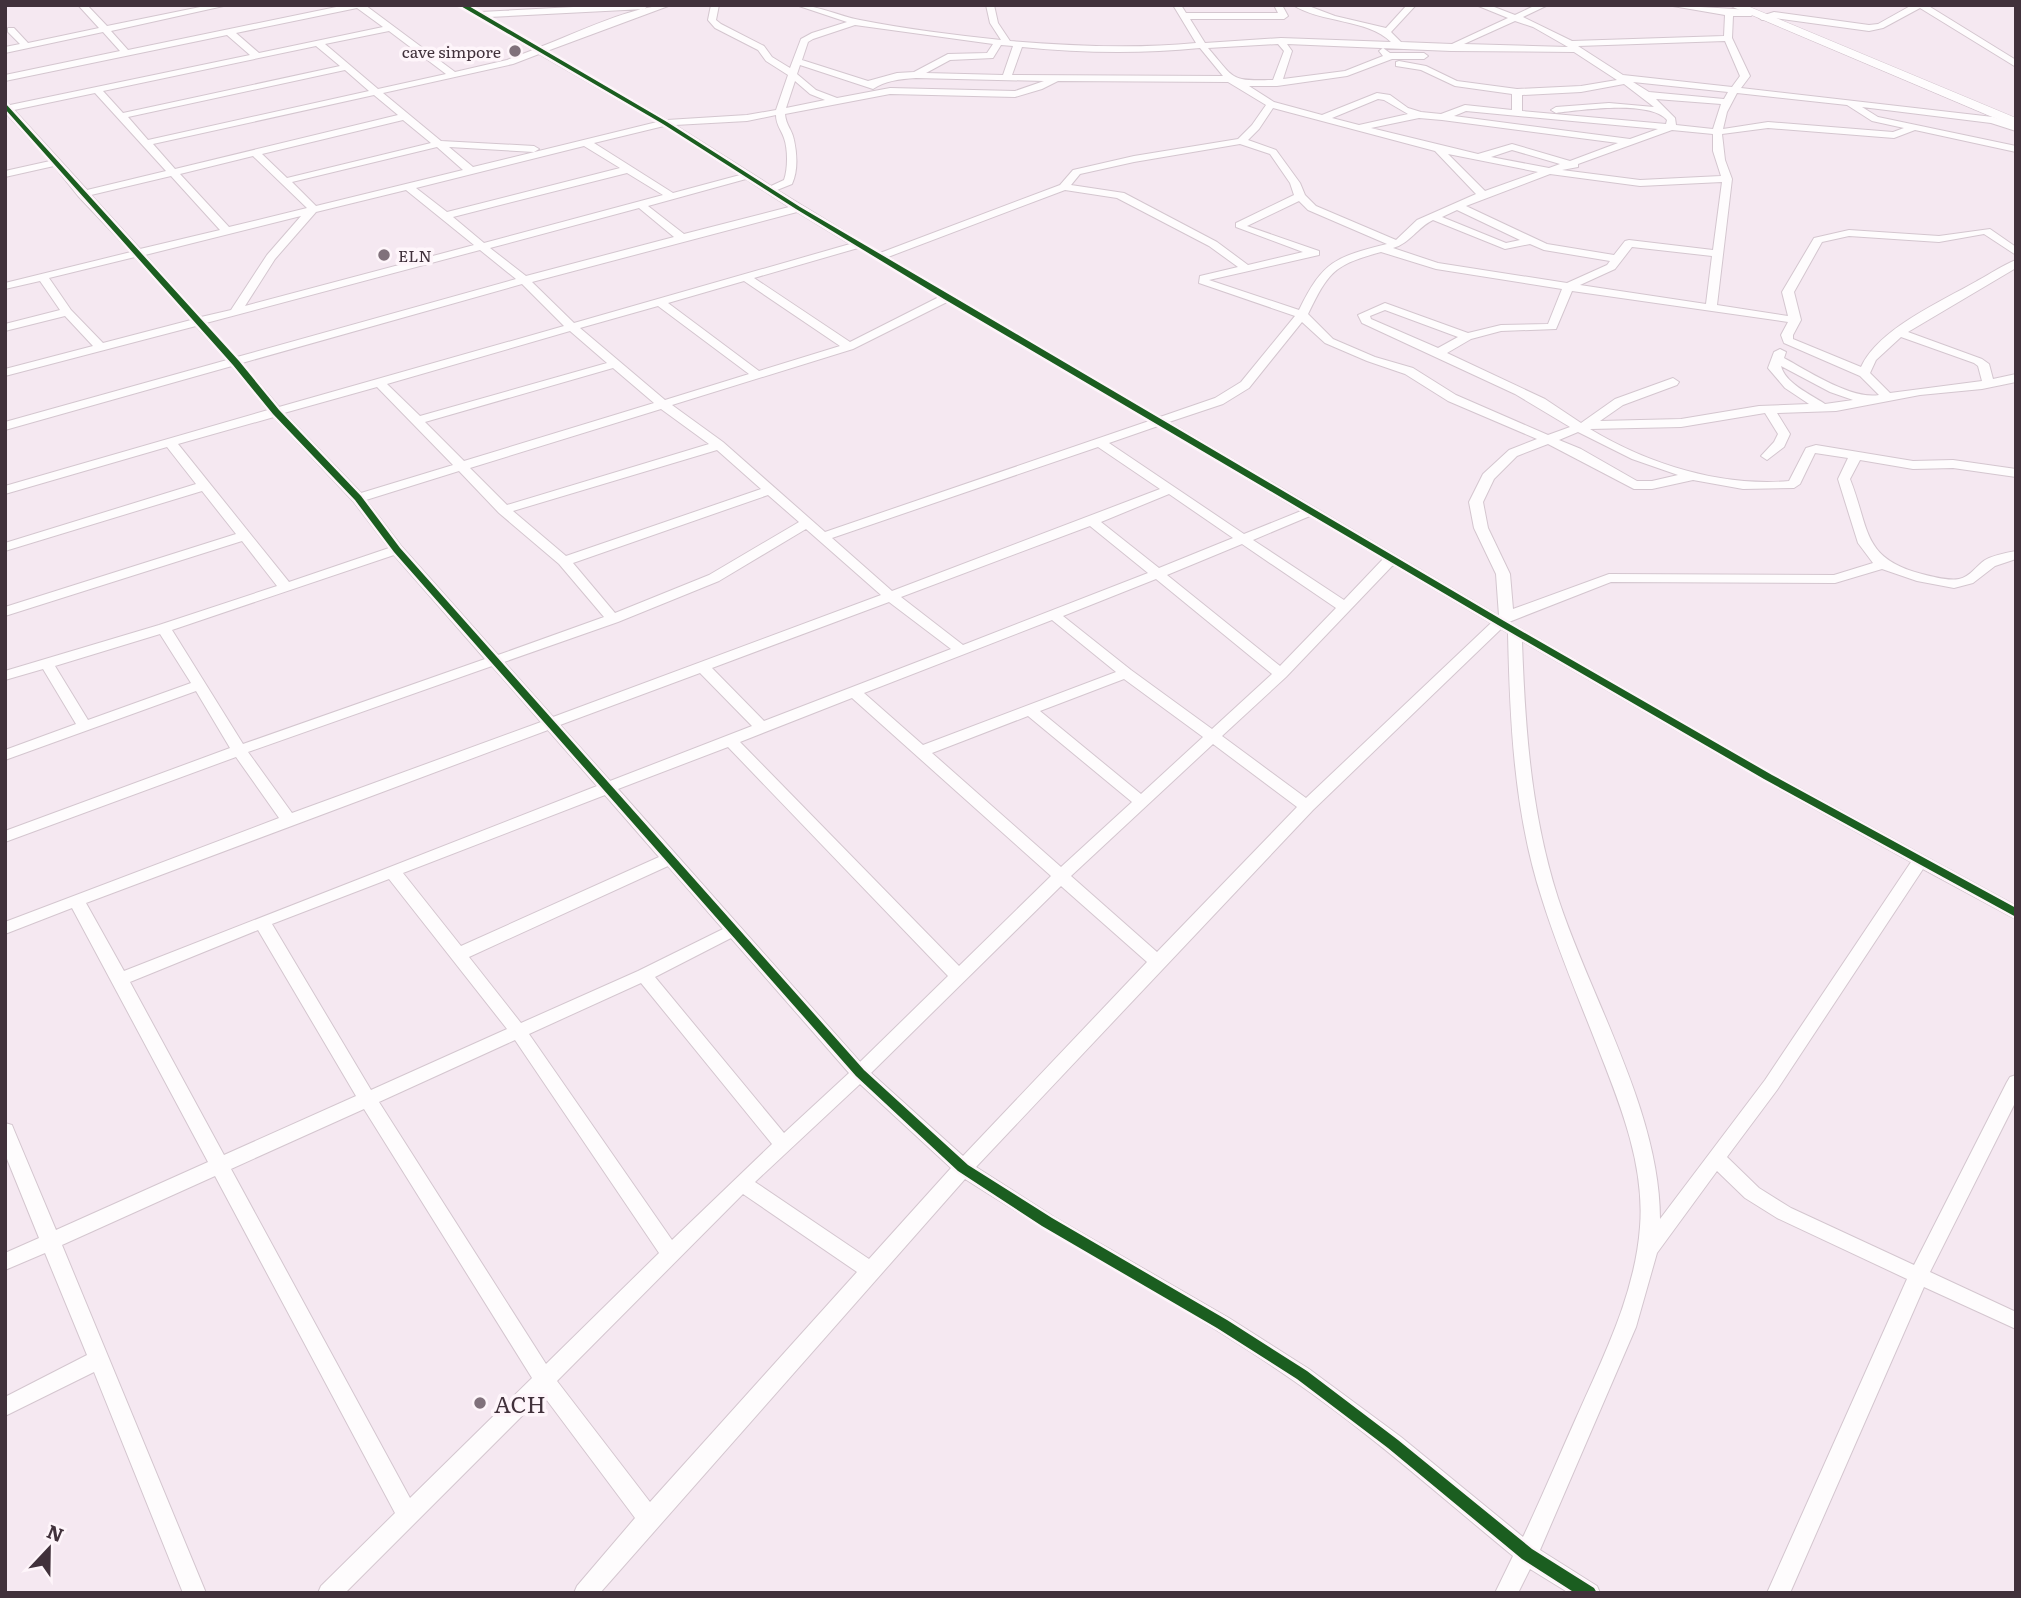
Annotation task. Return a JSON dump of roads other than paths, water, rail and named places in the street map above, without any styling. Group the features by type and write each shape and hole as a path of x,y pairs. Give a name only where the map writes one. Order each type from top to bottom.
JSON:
{"street":[{"path":"82,5 125,51"},
{"path":"170,5 180,14"},
{"path":"5,50 224,5"},
{"path":"5,78 125,51 230,33 359,5 452,74"},
{"path":"462,5 665,122 798,208 1311,511 1768,778 2016,913"},
{"path":"479,15 653,5"},
{"path":"146,143 494,66 540,52 601,26 667,5"},
{"path":"715,5 712,20 715,24 752,43 813,92 835,101"},
{"path":"800,5 854,22 1003,44 1123,51 1281,41 1451,48 1573,47 1728,38"},
{"path":"990,5 1003,44"},
{"path":"1177,5 1203,47 1234,82 1271,104 1438,149 1553,172 1640,183 1727,179"},
{"path":"1185,16 1284,16 1278,5"},
{"path":"1297,5 1388,32 1399,45"},
{"path":"1388,32 1412,5"},
{"path":"1480,5 1512,19 1536,25 1647,94 1672,120 1670,128"},
{"path":"1451,48 1544,5"},
{"path":"1671,5 1731,9 1757,15 2016,125"},
{"path":"1757,15 1869,28 1880,26 1920,5 2015,63"},
{"path":"1711,306 1727,179 1719,163 1715,141 1726,102 1745,76 1728,38 1731,9"},
{"path":"770,190 788,182 792,172 789,137 781,125 780,111 804,41 808,37 841,29 854,22"},
{"path":"391,28 7,107 197,323 236,363 276,412 358,498 397,550 860,1073 963,1168 1047,1222 1222,1324 1301,1375 1393,1444 1527,1554 1589,1593"},
{"path":"11,30 26,46"},
{"path":"230,33 257,56"},
{"path":"1277,83 1288,54 1288,49 1281,41"},
{"path":"319,44 378,91 403,117 471,171"},
{"path":"916,75 947,57 990,56 1003,44"},
{"path":"1377,44 1388,57 1400,64 1423,68 1449,82 1517,92 1581,89 1621,79 1736,88 1983,118 2016,125"},
{"path":"1007,77 1018,45"},
{"path":"865,85 897,76 916,75 1277,83 1347,73 1388,57 1445,55 1452,52 1451,48"},
{"path":"799,62 890,91"},
{"path":"121,116 347,67"},
{"path":"966,93 981,77"},
{"path":"5,286 313,209 410,188 665,122 747,118 890,91 1015,94 1039,88 1055,79"},
{"path":"97,90 227,231"},
{"path":"1517,92 1517,113"},
{"path":"1647,94 1726,102"},
{"path":"1323,118 1377,96 1387,97 1405,110 1420,115"},
{"path":"1853,102 1852,105 1875,119 2016,149"},
{"path":"1241,141 1256,127 1271,104"},
{"path":"1528,114 1608,105 1665,111"},
{"path":"1442,117 1465,108 1719,132 1768,125 1894,135 1915,127"},
{"path":"1360,128 1384,120 1420,115 1632,143"},
{"path":"82,194 403,117"},
{"path":"822,537 1101,443 1239,392 1310,305 1319,281 1335,264 1397,244 1421,222 1483,195 1574,165 1670,128"},
{"path":"881,256 1064,187 1077,172 1134,159 1241,141 1273,152 1295,183 1300,196 1312,208 1397,244"},
{"path":"585,142 671,196"},
{"path":"285,181 438,144 557,149"},
{"path":"1479,157 1512,147 1574,165"},
{"path":"1438,149 1483,195"},
{"path":"256,153 313,209"},
{"path":"5,174 54,163"},
{"path":"445,216 629,169"},
{"path":"5,373 748,176"},
{"path":"1064,187 1119,195 1213,244 1246,268"},
{"path":"410,188 525,281 572,327 663,404 719,445 890,596 961,650"},
{"path":"1300,196 1240,226 1314,253 1335,264"},
{"path":"641,205 682,237"},
{"path":"1457,206 1544,247 1619,259"},
{"path":"5,426 682,237 798,208"},
{"path":"235,312 271,257 313,209"},
{"path":"1434,217 1502,245 1531,241"},
{"path":"1823,408 1789,386 1776,371 1776,359 1788,341 1787,335 1795,320 1788,292 1818,240 1849,233 1940,239 1986,231 2016,252"},
{"path":"1440,352 1467,337 1501,328 1552,327 1568,287 1611,267 1619,259 1626,245 1632,243 1718,254"},
{"path":"5,490 860,244"},
{"path":"1381,248 1436,267 1795,320"},
{"path":"1314,253 1207,276 1203,281 1302,315 1329,341 1409,371 1452,398 1577,452 1634,485 1652,485 1692,476"},
{"path":"1864,373 1865,365 1878,348 2016,263"},
{"path":"43,277 67,312 100,348"},
{"path":"747,278 849,347"},
{"path":"358,498 849,347 947,297"},
{"path":"660,302 759,376"},
{"path":"1467,337 1385,306 1364,316 1366,321 1440,352 1459,364 1543,403 1619,447 1692,476 1765,487 1794,484 1813,450 1913,465 1953,464 2016,473"},
{"path":"5,328 67,312"},
{"path":"1900,333 1978,361 1983,364 1989,384"},
{"path":"1788,341 1864,373 1887,397"},
{"path":"1776,359 1834,389 1869,402"},
{"path":"417,421 614,363"},
{"path":"1583,426 1682,424 1769,410 1823,408 1869,402 1887,397 1989,384 2016,377"},
{"path":"379,382 504,510 564,561 613,619"},
{"path":"1507,1593 1527,1554 1632,1315 1648,1251 1650,1223 1648,1172 1634,1119 1549,896 1527,813 1503,574 1482,528 1476,502 1488,477 1513,453 1583,426 1619,402 1673,382"},
{"path":"1768,456 1780,444 1784,434 1769,410"},
{"path":"170,443 284,585"},
{"path":"1101,443 1344,607"},
{"path":"504,510 719,445"},
{"path":"1855,457 1844,479 1857,510 1857,525 1866,547 1880,565 1917,577 1949,583 1966,582 1989,563 2016,555"},
{"path":"5,547 204,486"},
{"path":"5,928 548,722 1092,521 1168,490"},
{"path":"564,561 768,491"},
{"path":"120,980 392,871 1054,615 1311,511"},
{"path":"1092,521 1160,573 1280,674"},
{"path":"5,837 239,750 613,619 714,578 807,523"},
{"path":"5,612 244,536"},
{"path":"5,676 164,628 284,585 397,550"},
{"path":"329,1593 742,1183 860,1073 1062,875 1280,674 1392,558"},
{"path":"585,1593 963,1168 1157,962 1307,806 1508,624 1609,578 1835,579 1880,565"},
{"path":"1054,615 1126,673 1213,734 1307,806"},
{"path":"164,628 239,750 289,820"},
{"path":"46,663 85,727"},
{"path":"701,666 763,729"},
{"path":"920,752 1126,673"},
{"path":"5,755 199,685"},
{"path":"855,693 1157,962"},
{"path":"1031,711 1141,802"},
{"path":"731,741 957,975"},
{"path":"459,954 669,859"},
{"path":"1648,1251 1771,1085 1921,859"},
{"path":"392,871 517,1030 671,1254"},
{"path":"77,901 408,1515"},
{"path":"262,922 366,1097 544,1380 649,1518"},
{"path":"5,1262 366,1097 644,975 732,931"},
{"path":"644,975 783,1145"},
{"path":"1778,1593 1919,1275 2016,1082"},
{"path":"5,1130 195,1593"},
{"path":"1717,1159 1752,1193 1784,1213 2016,1321"},
{"path":"742,1183 871,1270"},
{"path":"5,1407 99,1359"}],"place":[{"name":"cave simpore","path":"515,51"},
{"name":"ELN","path":"384,255"},
{"name":"ACH","path":"480,1403"}]}
